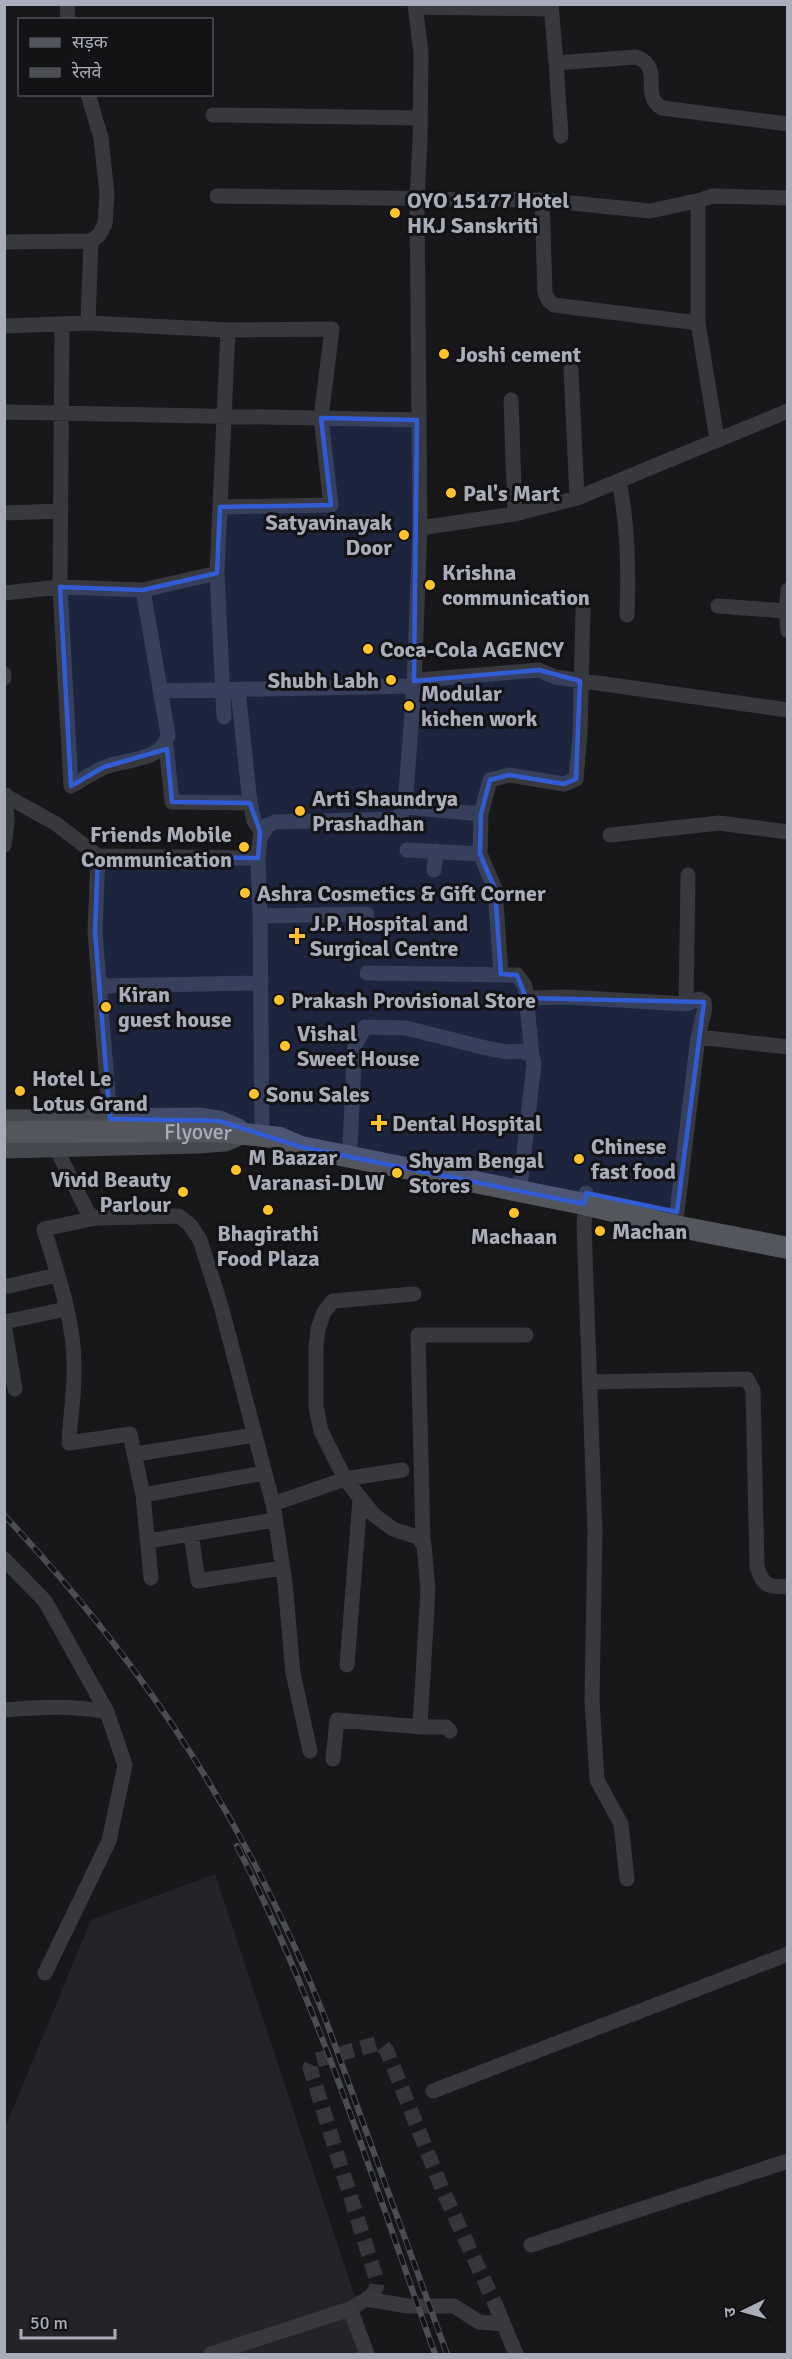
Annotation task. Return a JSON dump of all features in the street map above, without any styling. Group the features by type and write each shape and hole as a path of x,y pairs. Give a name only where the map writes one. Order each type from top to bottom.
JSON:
{"main road":[{"name":"Flyover","path":"4,1132 219,1131 263,1135"},
{"path":"263,1135 300,1134 521,1179 585,1199 788,1248"},
{"path":"263,1135 301,1148 585,1199 677,1212 788,1235"}],"street":[{"path":"263,1135 258,858 262,833 268,825 275,822 394,819 401,815 405,807 414,686 420,528 417,420 417,198 421,53 415,6 551,7 561,136"},
{"path":"556,63 636,57 647,61 650,67 652,98 655,105 662,108 788,124"},
{"path":"4,242 91,241 99,235 105,224 106,194 101,138 89,96"},
{"path":"213,115 420,118"},
{"path":"217,196 542,200 650,211 701,201 712,196 788,198"},
{"path":"542,200 545,293 554,305 698,323"},
{"path":"701,201 698,205 698,323 717,440"},
{"path":"88,323 91,241"},
{"path":"4,326 88,323 228,330 332,329 321,418 331,505 220,507"},
{"path":"62,324 60,587 71,786 104,767 156,752 166,745"},
{"path":"228,330 218,573 231,690 250,803 254,821 262,833"},
{"path":"571,369 577,498"},
{"path":"511,400 515,514"},
{"path":"4,412 63,411 223,418 417,420"},
{"path":"420,528 515,514 577,498 788,411"},
{"path":"619,481 629,564 627,615"},
{"path":"4,513 61,511"},
{"path":"4,593 60,587 142,591 218,573"},
{"path":"788,590 786,611 788,632"},
{"path":"142,591 168,735 166,745 172,802 250,803"},
{"path":"718,606 786,611"},
{"path":"501,974 495,889 480,854 481,814 490,780 509,775 564,784 576,779 580,735 583,609"},
{"path":"160,691 414,686 419,680 538,670 555,677 788,710"},
{"path":"224,717 231,690"},
{"path":"4,845 7,823 5,795"},
{"path":"5,795 55,823 98,856 258,858"},
{"path":"405,807 481,814"},
{"path":"610,836 719,823 788,832"},
{"path":"407,850 480,854"},
{"path":"434,870 436,851"},
{"path":"98,856 95,932 110,1119"},
{"path":"686,1004 688,875"},
{"path":"260,916 367,915"},
{"path":"367,972 517,975 525,986 534,1064 521,1179"},
{"path":"100,986 261,983"},
{"path":"526,998 567,997 686,1004 699,999 704,1002 677,1212"},
{"path":"350,1144 355,1044 365,1027 406,1029 486,1048 507,1052 521,1051 532,1055"},
{"path":"698,1037 788,1047"},
{"path":"4,1120 200,1118 219,1120 263,1135"},
{"path":"4,1148 198,1143 263,1135"},
{"path":"55,1146 87,1211 96,1218"},
{"path":"585,1199 595,1532 592,1700 597,1780 621,1824 627,1879"},
{"path":"151,1578 143,1495 130,1434 69,1443 75,1365 66,1310 44,1229 96,1218 140,1218 168,1215 179,1216 190,1225 200,1240 218,1295 273,1504 293,1673 310,1751"},
{"path":"4,1287 57,1275"},
{"path":"414,1294 333,1301 324,1312 318,1329 316,1407 321,1431 345,1479 360,1499 384,1524 417,1537 423,1542"},
{"path":"15,1389 4,1323 66,1310"},
{"path":"420,1726 428,1590 423,1542 418,1335 526,1335"},
{"path":"590,1382 747,1380 753,1390 757,1567 762,1582 768,1586 788,1587"},
{"path":"136,1454 255,1435"},
{"path":"273,1504 345,1479 402,1470"},
{"path":"143,1495 264,1473"},
{"path":"347,1665 360,1499"},
{"path":"148,1540 275,1520"},
{"path":"191,1534 198,1581 282,1568"},
{"path":"4,1559 45,1600 107,1712 125,1765 109,1841 45,1973"},
{"path":"4,1710 47,1706 107,1712"},
{"path":"333,1760 337,1720 446,1726 450,1731"},
{"path":"433,2091 788,1954"},
{"path":"531,2245 788,2162"},
{"path":"366,2299 407,2306 454,2306 479,2322 503,2324"},
{"path":"496,2306 516,2355"},
{"path":"211,2355 350,2308 367,2355"}],"highlighted area":[{"path":"321,418 417,420 414,681 539,670 580,681 576,779 564,784 509,775 490,780 481,814 480,854 495,889 501,974 517,975 526,998 704,1002 677,1212 586,1193 584,1204 301,1147 219,1121 110,1119 95,932 98,856 258,858 260,832 250,803 172,802 167,749 104,767 71,786 60,587 143,590 217,573 220,507 331,505"}],"shaded area":[{"path":"215,1874 374,2354 6,2354 4,2252 7,2251 4,2242 4,2130 91,1920"}],"tunnel":[{"path":"350,2309 375,2291 377,2281 310,2068 313,2061 376,2044 383,2046 387,2051 443,2191 496,2306"}],"railway":[{"path":"4,1515 104,1631 148,1690 227,1813 262,1879 295,1947 325,2018 447,2354"},
{"path":"237,1846 267,1907 320,2033 435,2354"}],"place":[{"name":"OYO 15177 Hotel HKJ Sanskriti","path":"395,213"},
{"name":"Joshi cement","path":"444,354"},
{"name":"Pal's Mart","path":"451,493"},
{"name":"Satyavinayak Door","path":"404,535"},
{"name":"Krishna communication","path":"430,585"},
{"name":"Coca-Cola AGENCY","path":"368,649"},
{"name":"Shubh Labh","path":"391,680"},
{"name":"Modular kichen work","path":"409,706"},
{"name":"Arti Shaundrya Prashadhan","path":"300,811"},
{"name":"Friends Mobile Communication","path":"244,847"},
{"name":"Ashra Cosmetics & Gift Corner","path":"245,893"},
{"name":"J.P. Hospital and Surgical Centre","path":"297,936"},
{"name":"Prakash Provisional Store","path":"279,1000"},
{"name":"Kiran guest house","path":"106,1007"},
{"name":"Vishal Sweet House","path":"285,1046"},
{"name":"Hotel Le Lotus Grand","path":"20,1091"},
{"name":"Sonu Sales","path":"254,1094"},
{"name":"Dental Hospital","path":"379,1123"},
{"name":"Chinese fast food","path":"579,1159"},
{"name":"M Baazar Varanasi-DLW","path":"236,1170"},
{"name":"Shyam Bengal Stores","path":"397,1173"},
{"name":"Vivid Beauty Parlour","path":"183,1192"},
{"name":"Bhagirathi Food Plaza","path":"268,1210"},
{"name":"Machaan","path":"514,1213"},
{"name":"Machan","path":"600,1231"}]}
